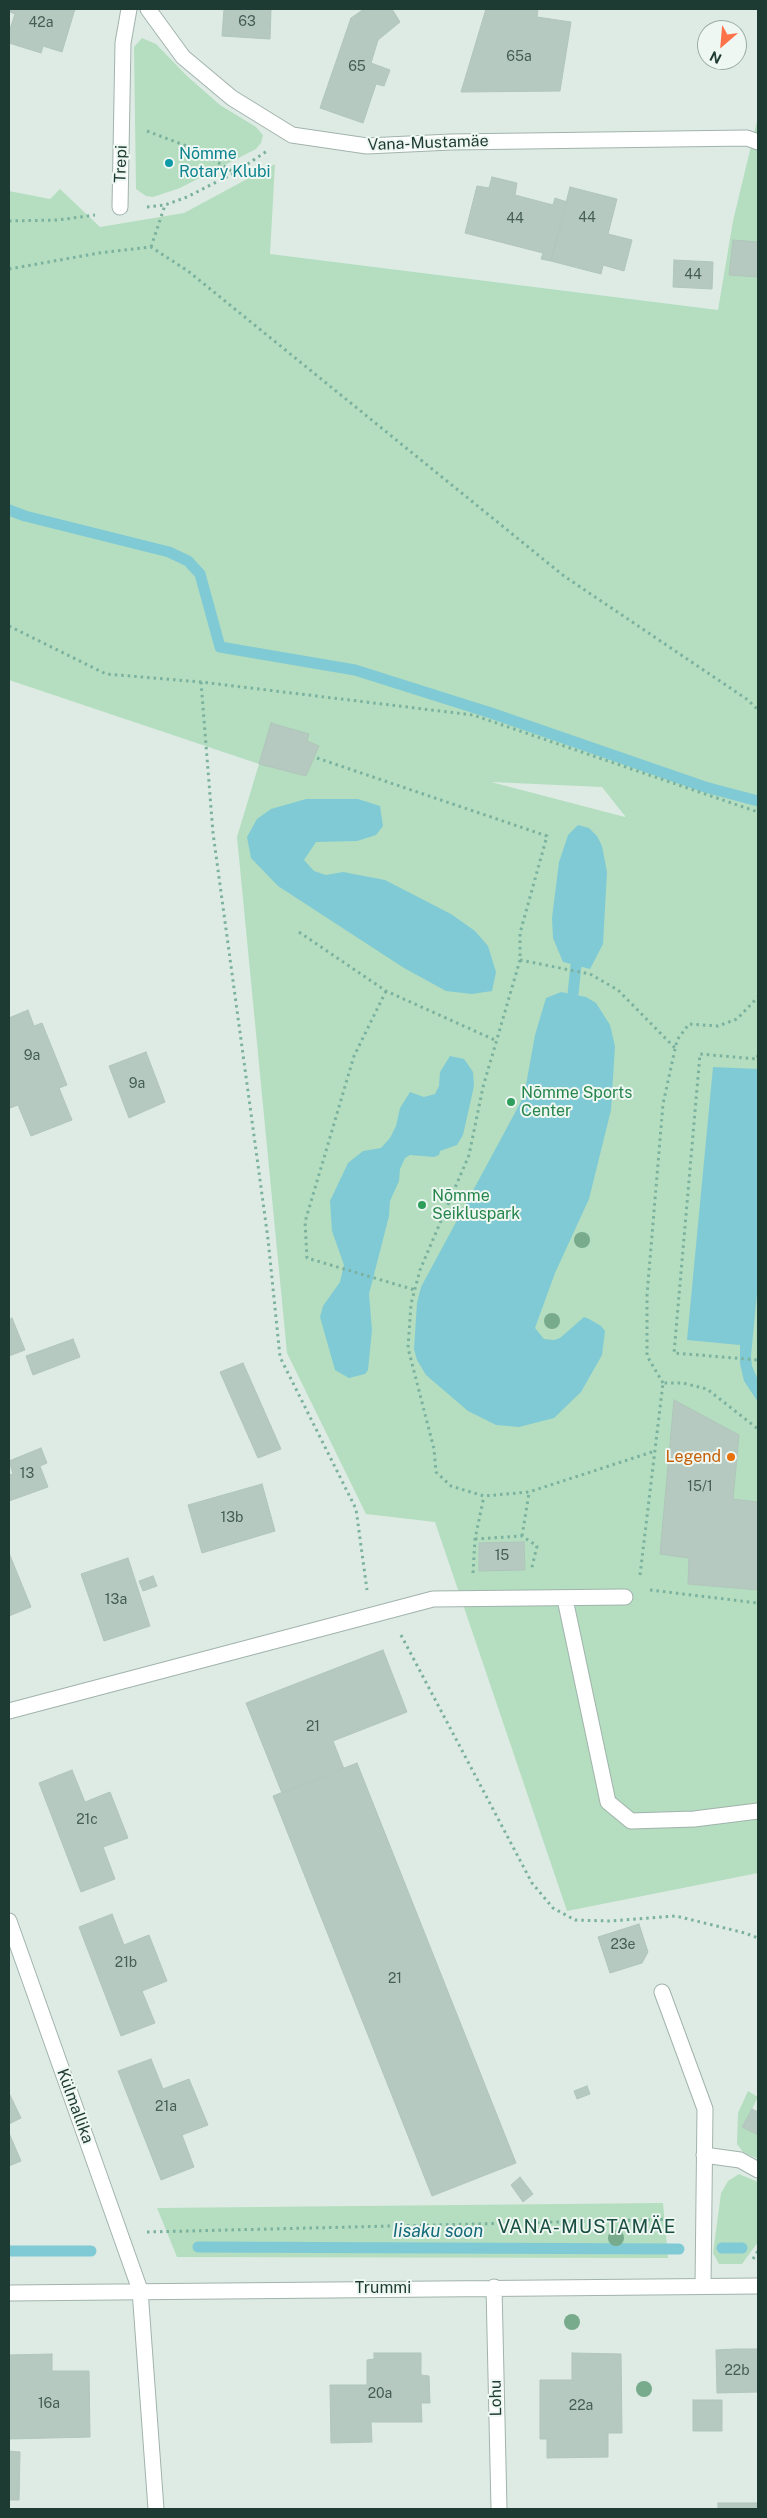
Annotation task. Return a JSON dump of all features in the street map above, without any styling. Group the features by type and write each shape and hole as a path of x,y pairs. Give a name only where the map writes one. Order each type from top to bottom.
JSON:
{"street":[{"name":"Trepi","path":"120,207 123,44 130,9"},
{"name":"Vana-Mustamäe","path":"148,9 183,57 232,98 292,135 367,146 460,142 747,138 758,142"},
{"path":"9,1711 433,1599 625,1597"},
{"path":"565,1599 608,1802 631,1822 694,1819 758,1810"},
{"name":"Külmallika","path":"9,1922 140,2290 156,2509"},
{"path":"662,1992 705,2109 703,2286"},
{"path":"704,2155 740,2160 758,2170"},
{"name":"Trummi","path":"9,2293 140,2290 758,2286"},
{"name":"Lohu","path":"494,2287 499,2509"}],"path":[{"path":"122,125 151,132 184,144 234,172"},
{"path":"120,207 139,208 165,205 187,197 234,172 292,135"},
{"path":"151,247 165,205"},
{"name":"Trepi","path":"9,221 58,220 100,214 120,207"},
{"path":"9,270 98,253 151,247 188,271 564,576 748,700 758,710"},
{"path":"9,626 106,674 201,682 473,715 758,812"},
{"path":"201,682 213,833 268,1239 280,1357 356,1509 371,1615"},
{"path":"317,758 547,836 520,933 520,960 483,1087 469,1155 420,1270 411,1304 408,1348 434,1450 436,1472 451,1486 484,1496 529,1492 654,1451"},
{"path":"299,932 386,991 497,1040"},
{"path":"520,960 562,966 590,974 618,990 675,1049"},
{"path":"386,991 354,1056 305,1222 306,1258 415,1290"},
{"path":"637,1588 663,1383 647,1356 647,1295 662,1104 677,1040 689,1024 718,1026 737,1020 758,997"},
{"path":"758,1055 757,1059 700,1054 674,1353 758,1360"},
{"path":"663,1383 683,1383 708,1389 758,1429"},
{"path":"522,1536 529,1492"},
{"path":"472,1598 474,1539 484,1496"},
{"path":"474,1539 522,1536 537,1546 525,1599"},
{"path":"625,1597 637,1588 758,1603"},
{"path":"388,1610 532,1883 553,1908 575,1920 609,1921 676,1916 758,1938"},
{"path":"120,2232 704,2218"}],"green space":[{"path":"142,38 156,44 187,76 220,105 256,127 263,135 261,143 256,149 180,188 153,197 146,196 136,189 134,47"},
{"path":"758,117 758,1873 567,1911 435,1522 366,1514 287,1353 237,837 259,764 9,680 9,191 50,199 60,189 100,227 184,213 275,164 270,254 718,310 733,221","holes":["491,782 602,787 625,817"]},
{"path":"748,2091 758,2097 743,2127 758,2135 758,2159 743,2152 737,2144 738,2113"},
{"path":"739,2174 758,2182 758,2242 742,2264 719,2264 713,2253 721,2193 728,2181"},
{"path":"663,2203 668,2258 177,2257 157,2208"}],"water":[{"path":"306,799 358,799 380,806 383,826 376,835 357,841 316,842 304,860 314,871 326,875 343,872 385,880 451,914 475,931 488,946 496,972 492,991 472,994 446,991 404,968 278,886 251,858 247,837 257,819 271,809"},
{"path":"578,825 589,828 597,836 602,846 607,872 603,944 590,969 563,962 553,938 552,918 559,862 568,835"},
{"path":"561,992 586,997 596,1003 610,1025 615,1046 611,1110 589,1199 555,1273 535,1328 544,1339 554,1340 560,1338 584,1317 589,1319 601,1326 605,1331 602,1355 581,1392 554,1418 519,1427 496,1425 468,1411 426,1375 417,1360 414,1349 417,1303 421,1287 524,1096 535,1035 546,998"},
{"path":"450,1056 464,1059 473,1072 474,1086 463,1135 457,1145 440,1151 439,1155 434,1157 410,1155 405,1158 400,1169 399,1181 390,1201 389,1216 369,1294 372,1330 368,1370 365,1374 349,1378 335,1370 320,1317 323,1306 340,1282 344,1265 332,1231 330,1201 348,1163 363,1151 381,1148 390,1138 396,1126 400,1108 410,1092 424,1097 435,1094 439,1086 440,1072"},
{"path":"713,1067 758,1069 758,1283 751,1356 752,1366 758,1380 758,1402 744,1381 740,1364 740,1345 687,1340"}],"building":[{"path":"11,9 75,9 62,52 43,46 41,53 9,43 9,32 15,14 10,12"},
{"path":"224,9 271,9 270,39 222,36"},
{"path":"364,9 392,9 400,22 378,40 371,63 390,70 384,86 376,84 363,123 320,108 351,18"},
{"path":"486,9 538,9 537,17 571,22 560,91 461,92"},
{"path":"492,177 517,183 515,195 553,205 555,198 567,202 551,261 541,259 543,253 465,233 477,186 489,188"},
{"path":"570,187 617,199 608,234 632,240 624,271 603,265 601,274 551,261"},
{"path":"733,240 758,242 758,277 729,275"},
{"path":"674,260 713,262 712,289 673,287"},
{"path":"271,723 309,734 307,741 319,746 306,776 259,764"},
{"path":"28,1010 34,1026 42,1023 67,1085 59,1088 72,1120 31,1136 18,1105 10,1108 9,1104 9,1018"},
{"path":"146,1052 165,1102 129,1118 109,1066"},
{"path":"12,1318 25,1350 9,1356 9,1320"},
{"path":"73,1339 80,1357 33,1375 26,1356"},
{"path":"243,1363 281,1449 258,1458 220,1372"},
{"path":"674,1400 739,1435 733,1499 758,1502 758,1590 688,1584 689,1558 660,1554"},
{"path":"41,1448 47,1463 40,1466 48,1487 9,1501 9,1475 13,1474 9,1461"},
{"path":"262,1484 275,1531 202,1553 188,1505"},
{"path":"524,1542 525,1570 479,1571 479,1543"},
{"path":"9,1553 31,1607 9,1616"},
{"path":"128,1558 150,1626 104,1641 81,1574"},
{"path":"153,1576 157,1586 143,1591 139,1581"},
{"path":"383,1650 407,1712 333,1741 344,1769 282,1793 246,1703"},
{"path":"357,1763 516,2163 432,2196 273,1796"},
{"path":"72,1770 85,1802 110,1792 128,1838 103,1847 115,1879 81,1892 39,1783"},
{"path":"112,1914 124,1945 149,1935 167,1981 142,1991 155,2023 121,2036 79,1927"},
{"path":"639,1924 648,1952 642,1963 610,1973 598,1937"},
{"path":"151,2059 163,2089 189,2079 208,2125 182,2135 194,2167 161,2180 118,2071"},
{"path":"587,2086 590,2094 577,2099 574,2091"},
{"path":"9,2093 21,2118 9,2124"},
{"path":"752,2109 758,2112 758,2135 742,2127"},
{"path":"9,2133 21,2161 9,2166"},
{"path":"520,2177 533,2194 523,2202 511,2185"},
{"path":"758,2349 758,2392 717,2393 716,2350"},
{"path":"374,2353 421,2353 421,2375 429,2376 430,2403 421,2403 422,2422 371,2422 372,2442 331,2443 330,2385 367,2385 367,2360 374,2359"},
{"path":"572,2353 621,2354 622,2433 608,2433 608,2457 547,2458 547,2439 540,2439 540,2380 572,2380"},
{"path":"52,2354 52,2371 89,2371 90,2437 9,2439 9,2355"},
{"path":"693,2400 722,2400 722,2431 693,2431"},
{"path":"9,2451 20,2452 19,2500 9,2500"},
{"path":"718,2503 758,2503 758,2509 718,2509"}],"waterway":[{"path":"9,510 25,516 169,552 188,561 200,574 220,647 355,670 491,713 705,787 758,801"},
{"path":"573,994 576,965"},
{"name":"Iisaku soon","path":"198,2247 679,2249"},
{"name":"Iisaku soon","path":"722,2248 742,2248"},
{"name":"Iisaku soon","path":"9,2251 91,2251"}],"place":[{"name":"Nõmme Rotary Klubi","path":"169,163"},
{"name":"Nõmme Sports Center","path":"511,1102"},
{"name":"Nõmme Seikluspark","path":"422,1205"},
{"name":"Legend","path":"731,1457"}],"district":[{"name":"VANA-MUSTAMÄE","path":"587,2227"}]}
